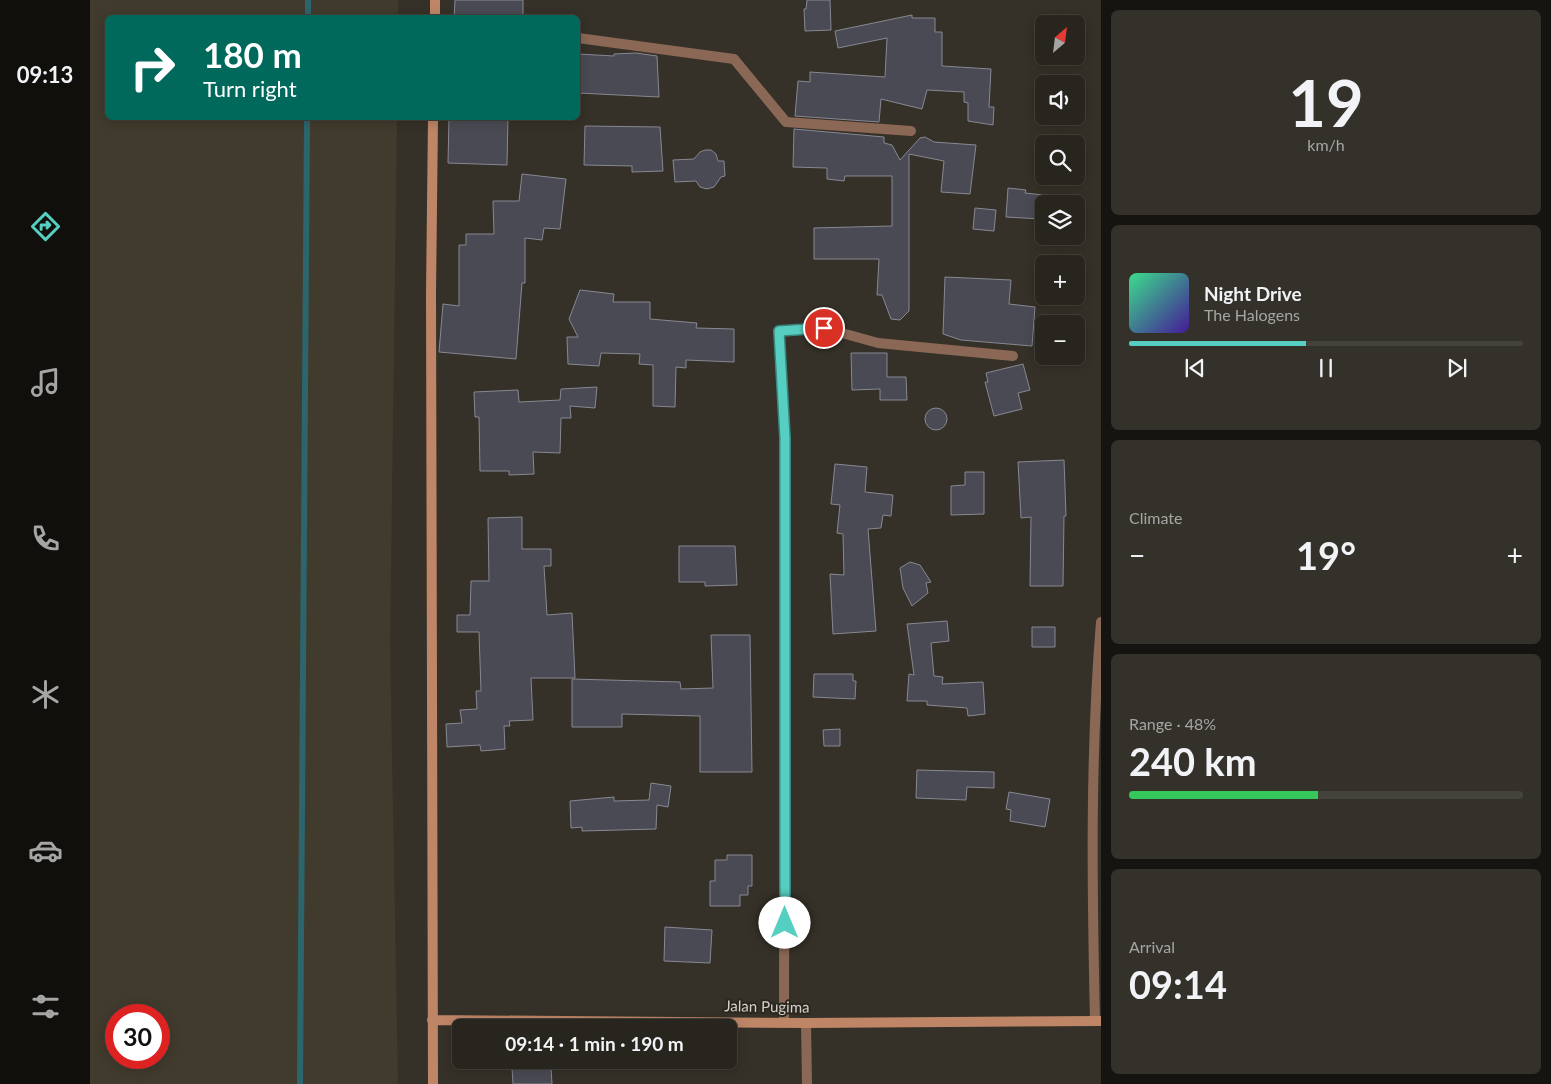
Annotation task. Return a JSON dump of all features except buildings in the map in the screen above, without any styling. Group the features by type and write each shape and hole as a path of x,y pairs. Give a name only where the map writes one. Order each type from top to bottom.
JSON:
{"main road":[{"path":"435,0 435,15"},
{"path":"433,120 431,294 433,1084"},
{"name":"Jalan Pugima","path":"432,1020 784,1021 806,1023 1098,1021"}],"street":[{"path":"580,38 734,59 786,122 911,131"},
{"path":"784,1021 785,438 779,331 824,328 878,343 1013,356"},
{"path":"1098,1021 1092,860 1096,680 1101,622"},
{"path":"806,1023 807,1084"}],"shaded area":[{"path":"90,0 398,0 398,15 105,15 105,120 397,120 390,645 398,1084 90,1084"}],"waterway":[{"path":"308,0 308,15"},
{"path":"300,1084 307,120"}],"route":[{"path":"785,923 785,438 779,331 824,328"}]}
